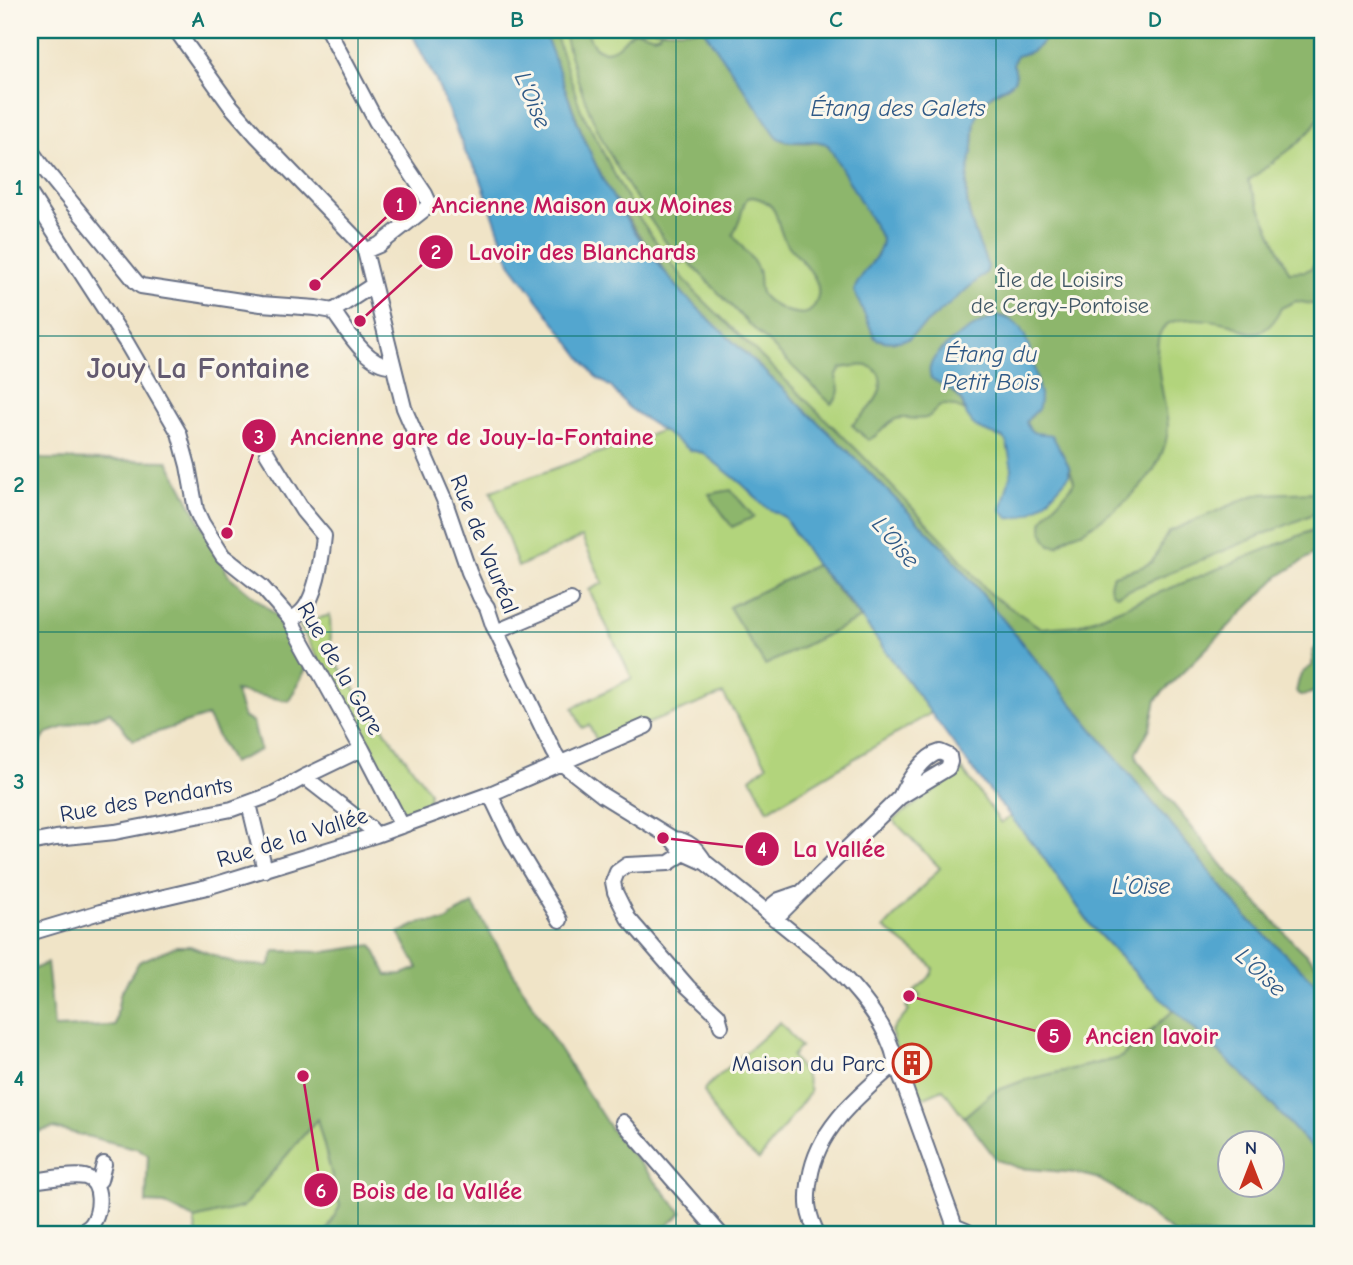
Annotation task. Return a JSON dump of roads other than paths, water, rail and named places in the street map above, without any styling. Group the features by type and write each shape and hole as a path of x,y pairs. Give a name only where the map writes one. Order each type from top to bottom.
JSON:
{"street":[{"name":"Rue de Vauréal","path":"176,30 230,105 365,251 404,408 445,502 471,578 561,763"},
{"path":"328,30 376,121 430,205 379,245 365,251"},
{"path":"30,149 49,176 141,286 261,304 316,307 333,311 364,352 374,361 386,366 393,365"},
{"name":"Rue de la Gare","path":"30,194 126,342 178,433 188,466 196,510 202,523 223,556 262,587 289,619 402,826"},
{"path":"333,311 373,285"},
{"path":"268,453 303,511 324,536 321,563 308,603 300,614 289,619"},
{"path":"496,632 571,600"},
{"name":"Rue de la Vallée","path":"30,933 100,912 265,870 376,835 490,794 646,726"},
{"name":"Rue des Pendants","path":"30,843 115,832 249,804 362,749"},
{"path":"561,763 602,795 673,839 695,847 706,863"},
{"path":"306,776 376,835"},
{"path":"490,794 512,840 560,920"},
{"path":"770,915 802,892 900,797"},
{"path":"249,804 265,870"},
{"path":"673,839 684,853 706,863 829,962 873,1014 892,1048 955,1231 966,1231 973,1235"},
{"path":"684,853 669,863 627,865 615,876 614,887 628,918 688,986 718,1015 721,1026"},
{"path":"818,1235 807,1202 811,1168 819,1148 844,1111 896,1063"},
{"path":"623,1122 721,1235"},
{"path":"96,1185 104,1164"},
{"path":"30,1181 84,1176 93,1181 99,1193 95,1220 90,1227 74,1235"}],"water":[{"name":"L’Oise","path":"410,30 543,30 598,170 632,227 672,281 946,550 1248,919 1323,990 1323,1160 1252,1083 1145,983 1092,927 1041,854 972,769 849,601 816,565 784,517 767,508 703,453 690,450 628,407 612,388 595,376 510,263 479,174 466,154 437,83"},
{"name":"Étang des Galets","path":"704,30 1053,30 1038,47 1016,56 1013,64 1016,76 1014,80 988,98 976,119 967,180 967,200 972,226 988,267 986,273 908,339 891,342 875,338 854,291 878,253 882,239 828,145 817,141 791,142 778,138"},
{"name":"Étang du Petit Bois","path":"998,316 1010,319 1018,326 1029,347 1040,401 1038,409 1026,422 1028,427 1036,433 1052,435 1069,466 1069,476 1050,498 1035,511 1017,518 1008,518 1001,510 1012,469 1007,443 1003,438 973,424 957,394 931,378 930,368 942,349 953,340"}],"place":[{"name":"Ancienne Maison aux Moines","path":"315,285"},
{"name":"Lavoir des Blanchards","path":"360,321"},
{"name":"Ancienne gare de Jouy-la-Fontaine","path":"227,533"},
{"name":"La Vallée","path":"663,838"},
{"name":"Ancien lavoir","path":"909,996"},
{"name":"Maison du Parc","path":"912,1063"},
{"name":"Bois de la Vallée","path":"303,1076"}],"district":[{"name":"Jouy La Fontaine","path":"198,368"}],"water label":[{"name":"L'Oise","path":"533,100"},
{"name":"L'Oise","path":"896,542"},
{"name":"L'Oise","path":"1261,972"}],"park label":[{"name":"Île de Loisirs de Cergy-Pontoise","path":"1060,292"}]}
